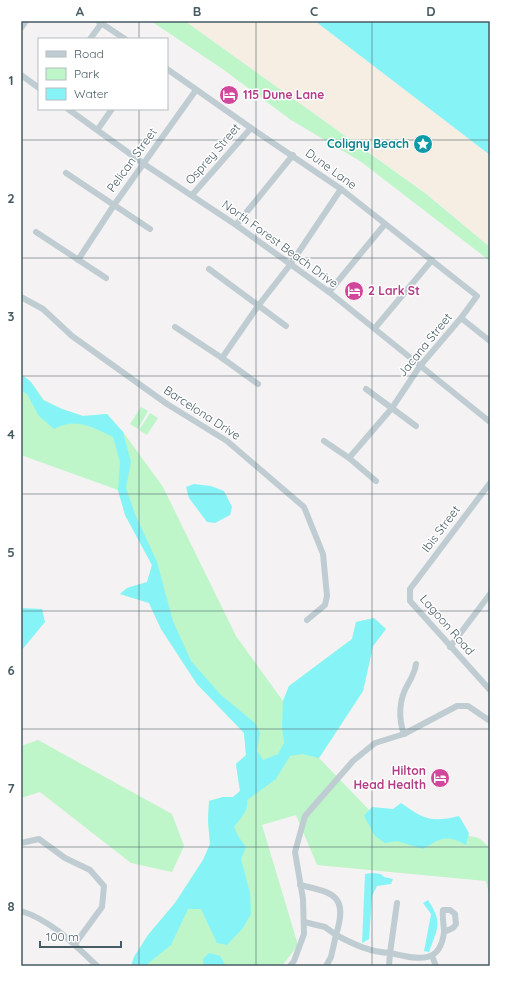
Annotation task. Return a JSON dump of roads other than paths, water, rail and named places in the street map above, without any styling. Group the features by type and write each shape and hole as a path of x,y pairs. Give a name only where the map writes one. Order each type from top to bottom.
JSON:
{"street":[{"path":"21,28 26,21"},
{"path":"91,38 100,22 123,38"},
{"name":"Dune Lane","path":"168,70 341,189 476,296"},
{"path":"21,75 38,87"},
{"name":"Pelican Street","path":"78,260 114,204 196,90"},
{"name":"North Forest Beach Drive","path":"70,110 98,129 144,164 236,225 329,292 490,422"},
{"path":"98,129 111,110"},
{"name":"Osprey Street","path":"192,195 251,128"},
{"path":"236,225 293,155"},
{"name":"Pelican Street","path":"66,173 150,229"},
{"path":"222,358 258,306 290,265 341,189"},
{"path":"329,292 385,224"},
{"path":"36,232 106,278"},
{"path":"375,328 432,260"},
{"path":"209,269 286,326"},
{"name":"Jacana Street","path":"349,458 392,408 420,366 461,318 476,296"},
{"name":"Barcelona Drive","path":"21,297 43,309 72,336 167,404 227,441 304,507 323,554 327,596 325,605 307,620"},
{"path":"461,318 490,341"},
{"path":"175,327 258,384"},
{"path":"366,389 416,426"},
{"path":"324,441 349,458 376,481"},
{"name":"Ibis Street","path":"410,589 490,483"},
{"name":"Lagoon Road","path":"410,589 410,601 490,690"},
{"path":"450,647 490,594"},
{"path":"404,734 400,723 401,702 407,685 415,672 416,664"},
{"path":"290,966 294,961 304,934 300,885 295,852 305,816 352,761 375,743 404,734 441,716 457,706 468,706 490,721"},
{"path":"21,843 39,839 65,858 90,870 104,886 102,907 75,944"},
{"path":"300,885 321,890 334,896 339,902 340,922 331,957 326,966"},
{"path":"389,966 397,903"},
{"path":"21,911 32,914 75,944 97,966"},
{"path":"304,922 325,927 356,946 374,952 390,953 414,958 432,956 436,954 444,932"},
{"path":"432,956 436,966"}],"water":[{"path":"315,21 490,21 490,155"},
{"path":"21,374 31,382 43,400 62,409 83,416 107,414 123,432 131,462 126,488 135,514 157,562 173,621 191,661 221,695 255,723 260,733 257,751 263,760 278,754 284,743 282,726 283,701 289,686 352,639 356,622 374,618 386,629 373,646 363,691 319,758 302,754 290,756 276,779 247,800 247,808 234,827 238,836 246,847 241,859 250,893 251,914 243,928 227,945 217,943 201,909 188,909 171,945 145,966 131,966 134,957 148,935 175,903 203,860 210,844 208,821 209,801 223,797 233,797 240,791 236,764 246,755 244,733 197,684 161,629 149,603 120,594 127,588 147,582 152,565 125,515 118,490 120,462 113,437 91,427 77,424 62,425 54,429 39,416 27,394 21,390"},
{"path":"194,484 211,486 224,491 232,507 230,515 215,523 207,522 189,498 186,487"},
{"path":"21,608 42,609 45,622 21,651"},
{"path":"401,803 416,813 428,818 441,819 459,816 469,833 466,845 453,839 439,840 423,849 397,841 385,843 375,836 364,816 372,807 393,809"},
{"path":"365,874 381,874 384,877 393,879 391,884 377,886 372,896 369,939 362,943"},
{"path":"428,900 436,914 438,925 429,952 424,951 431,914 423,903"},
{"path":"209,953 220,956 226,966 204,966 203,959"}],"place":[{"name":"115 Dune Lane","path":"229,95"},
{"name":"Coligny Beach","path":"423,144"},
{"name":"2 Lark St","path":"354,291"},
{"name":"Hilton Head Health","path":"440,778"}]}
